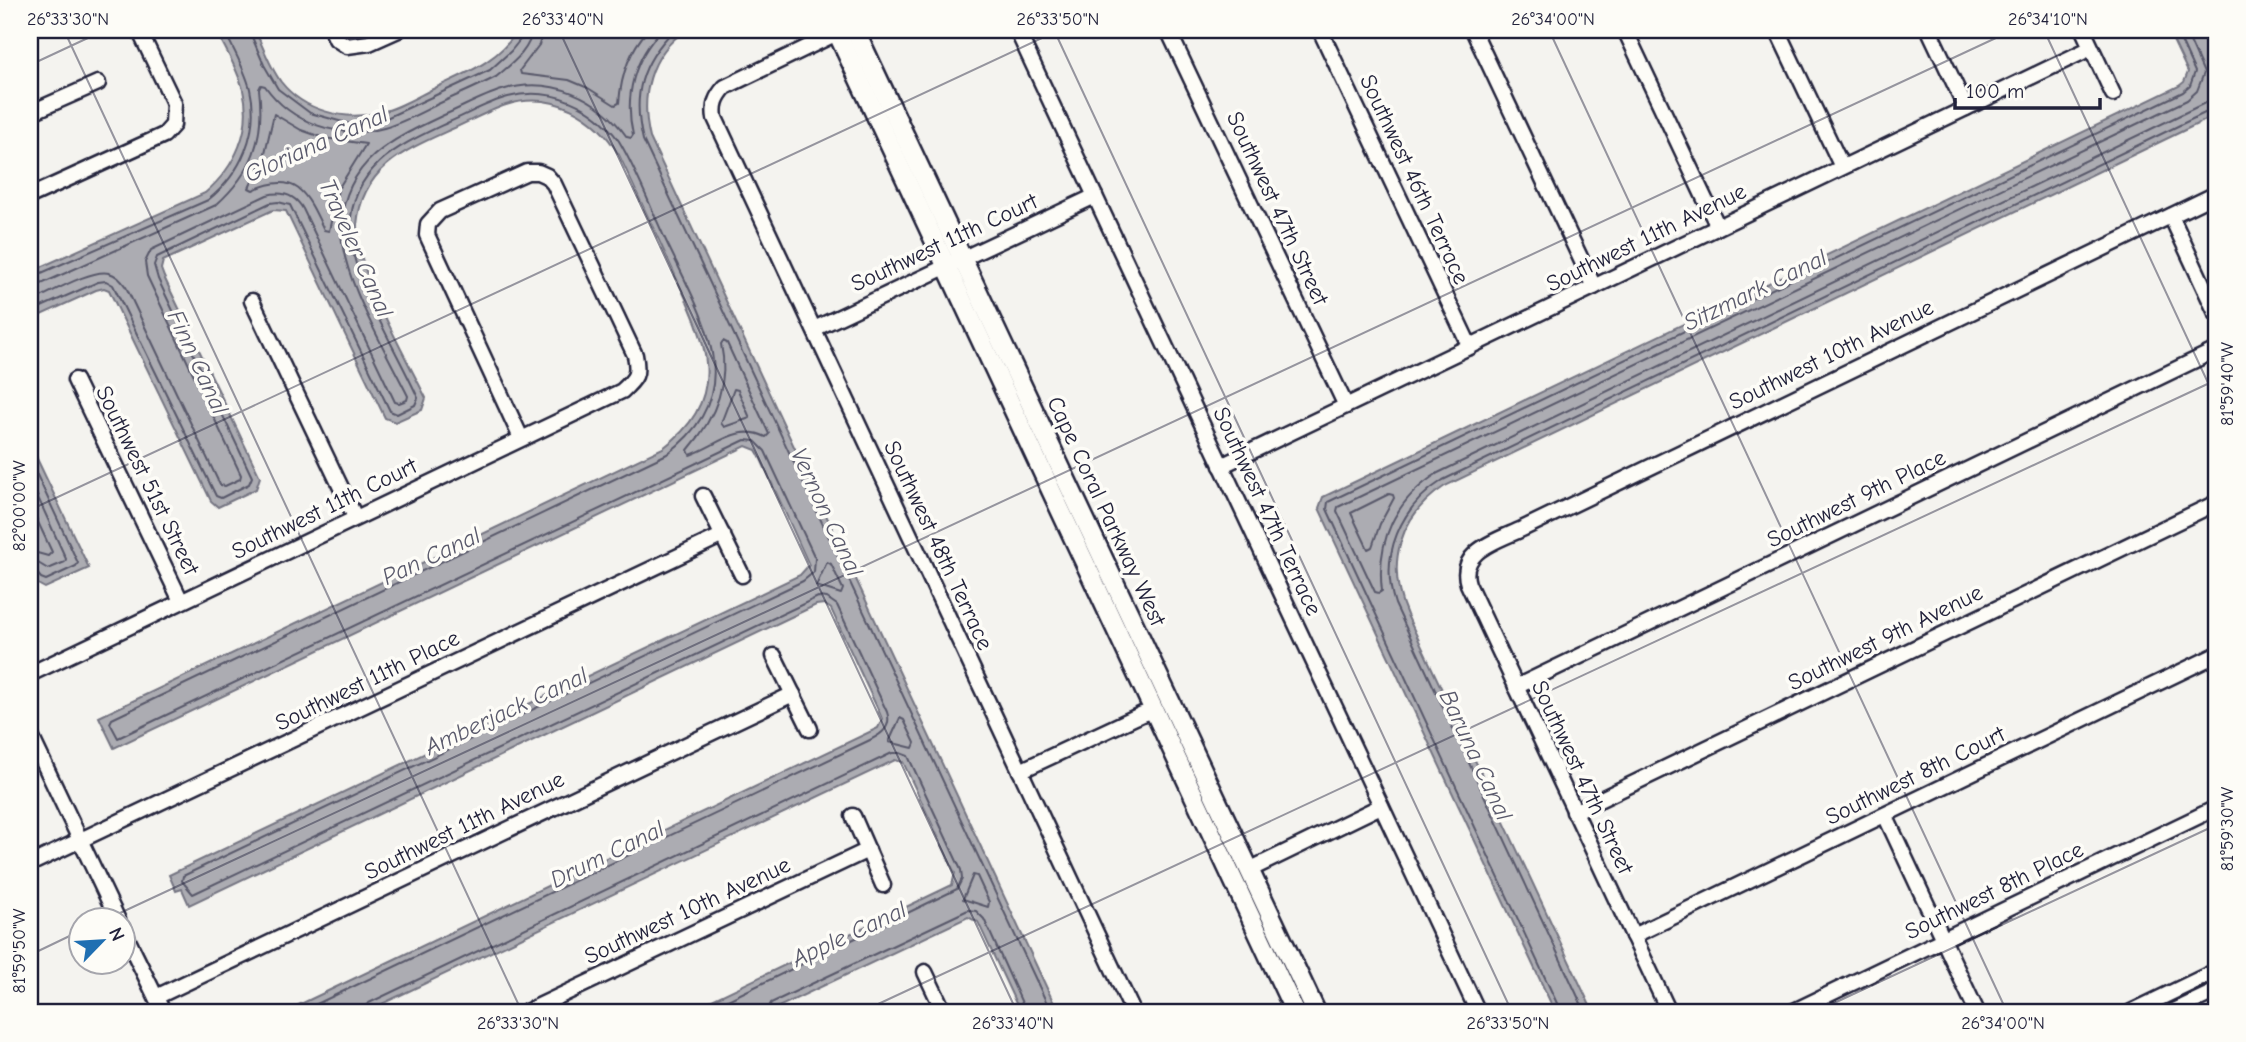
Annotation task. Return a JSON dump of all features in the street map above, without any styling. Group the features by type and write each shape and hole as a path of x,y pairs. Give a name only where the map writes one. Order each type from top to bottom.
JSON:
{"main road":[{"name":"Cape Coral Parkway West","path":"855,30 1096,585 1295,1012"},
{"name":"Cape Coral Parkway West","path":"836,31 954,263 1164,689 1316,1012"},
{"path":"1096,585 1117,609 1153,686 1156,690 1164,689"},
{"path":"1154,711 1172,725 1210,808 1227,823"}],"street":[{"path":"30,197 164,135 173,125 174,103 139,30"},
{"path":"332,30 336,39 347,46 369,43 398,30"},
{"name":"Southwest 47th Terrace","path":"1017,30 1478,1012"},
{"name":"Southwest 47th Street","path":"1168,30 1346,406"},
{"name":"Southwest 46th Terrace","path":"1320,30 1470,347"},
{"path":"1473,30 1594,287"},
{"path":"1625,30 1718,227"},
{"path":"1777,30 1842,167"},
{"path":"1929,30 1966,108"},
{"path":"2083,30 2113,94"},
{"name":"Southwest 48th Terrace","path":"836,31 725,87 717,96 714,107 716,118 1133,1012"},
{"name":"Southwest 11th Avenue","path":"1221,466 2091,48"},
{"path":"30,113 98,83"},
{"name":"Southwest 11th Court","path":"30,674 622,391 635,378 635,355 554,184 547,176 538,172 527,172 440,211 428,224 427,235 521,438"},
{"name":"Southwest 10th Avenue","path":"1468,559 1476,551 1524,527 2216,194"},
{"name":"Southwest 11th Court","path":"814,329 1095,196"},
{"path":"2171,216 2216,313"},
{"path":"252,301 355,517"},
{"name":"Southwest 9th Place","path":"1516,687 2216,350"},
{"name":"Southwest 51st Street","path":"75,380 181,601"},
{"path":"703,496 742,575"},
{"name":"Southwest 9th Avenue","path":"1574,812 2216,503"},
{"name":"Southwest 11th Place","path":"30,864 723,535"},
{"name":"Southwest 47th Street","path":"1468,559 1465,574 1468,584 1669,1012"},
{"name":"Southwest 8th Court","path":"1633,936 2216,655"},
{"path":"774,656 810,729"},
{"name":"Southwest 11th Avenue","path":"156,997 793,694"},
{"path":"1020,771 1142,714 1154,711"},
{"path":"30,734 112,906"},
{"path":"1249,870 1381,806"},
{"name":"Southwest 8th Place","path":"1792,1012 2216,808"},
{"path":"1885,815 1978,1012"},
{"path":"853,816 883,885"},
{"name":"Southwest 10th Avenue","path":"527,1012 867,850"},
{"path":"136,956 163,1012"},
{"path":"2131,1012 2216,971"},
{"path":"925,972 939,1011"},
{"path":"2172,1012 2216,991"}],"water":[{"path":"216,30 255,30 273,70 290,92 313,107 352,116 393,109 471,71 492,58 518,30 686,30 663,52 650,78 646,107 650,138 1058,1012 1020,1012 978,922 968,917 768,1012 687,1012 952,885 955,873 903,762 895,760 365,1012 284,1012 878,728 882,719 880,714 831,609 824,604 816,605 189,905 182,889 176,891 169,875 800,575 809,565 759,455 756,450 746,446 114,748 99,717 663,448 686,427 700,405 706,383 706,360 692,312 619,155 609,141 598,128 571,109 540,101 506,105 403,153 377,175 367,188 361,205 357,225 358,243 364,264 383,312 426,398 422,410 395,422 385,418 286,211 273,210 163,261 161,269 164,277 260,477 256,489 218,507 211,501 109,290 96,290 30,320 30,272 205,193 233,160 243,133 245,105 238,74"},
{"name":"Sitzmark Canal","path":"2168,30 2216,30 2216,115 1445,486 1429,498 1407,527 1400,543 1397,578 1407,615 1593,1012 1555,1012 1319,508 1323,497 2179,86 2188,72"},
{"path":"30,444 89,568 45,588 36,583 30,571"}],"water label":[{"name":"Gloriana Canal","path":"316,144"},
{"name":"Traveler Canal","path":"356,248"},
{"name":"Finn Canal","path":"198,362"},
{"name":"Vernon Canal","path":"827,512"},
{"name":"Pan Canal","path":"431,556"},
{"name":"Amberjack Canal","path":"506,711"},
{"name":"Baruna Canal","path":"1476,755"},
{"name":"Drum Canal","path":"607,854"},
{"name":"Apple Canal","path":"849,934"}]}
